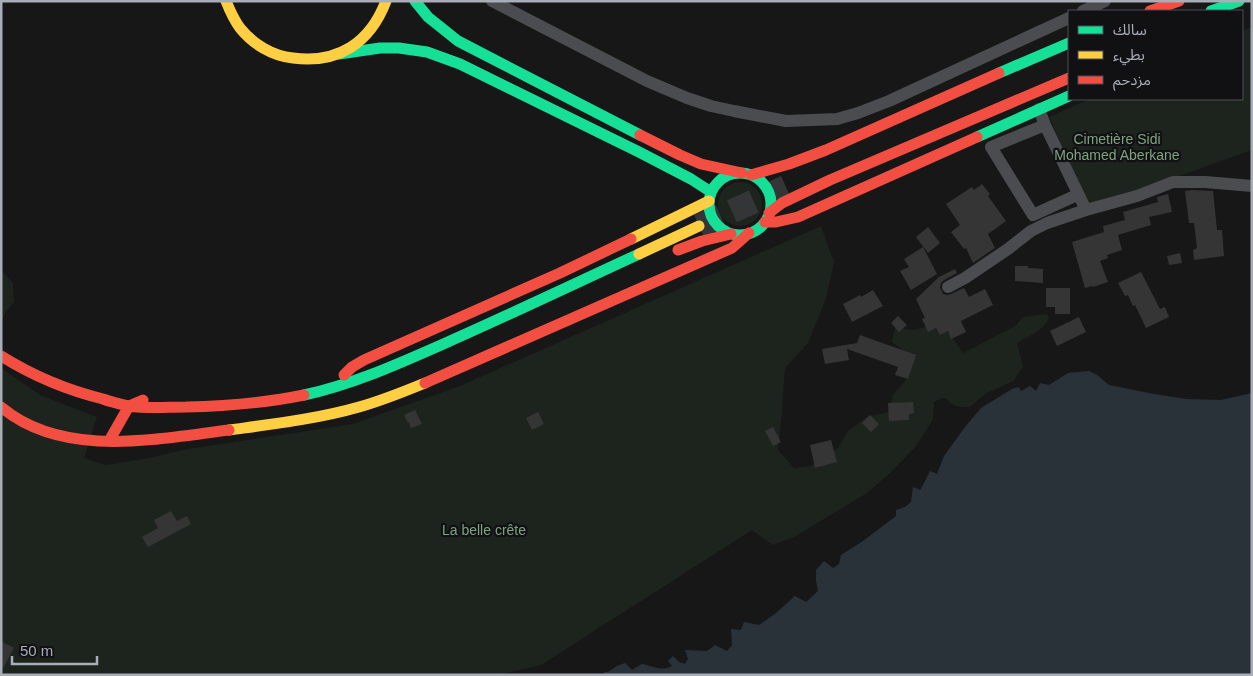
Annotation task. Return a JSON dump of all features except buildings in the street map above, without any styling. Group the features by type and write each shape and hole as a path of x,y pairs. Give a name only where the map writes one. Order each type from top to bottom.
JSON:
{"main road":[{"path":"226,1 238,26 256,44 278,56 303,61 328,58 359,42 376,24 386,1"},
{"path":"415,1 428,17 458,41 680,155 701,164 747,174 759,180 765,186 771,204 767,217"},
{"path":"1155,10 1183,4"},
{"path":"1226,10 1241,9"},
{"path":"731,234 721,229 709,212 710,196 716,184 724,177 732,174 772,170 791,164 1068,43"},
{"path":"338,54 380,48 399,48 427,52 460,64 691,179 710,196"},
{"path":"809,168 959,103 1068,52"},
{"path":"1,408 20,421 57,435 106,441 178,436 249,428 317,417 360,407 425,383 732,248 758,229 767,217 782,203 830,180 1068,78"},
{"path":"767,217 788,220 798,217 1068,96"},
{"path":"662,164 683,184 686,196 682,209 674,218"},
{"path":"344,375 352,367 364,360 560,273 674,218 710,196"},
{"path":"1,356 51,384 130,406 236,405 293,397 338,387 385,370 509,314 697,223 396,356 344,375 296,385"},
{"path":"668,255 702,241 731,234 750,233"},
{"path":"1,344 44,369 72,380 89,384"},
{"path":"338,387 370,385 386,381"},
{"path":"130,392 153,395"},
{"path":"80,393 94,407"},
{"path":"192,396 241,393"},
{"path":"106,441 130,406 144,400 172,396"},
{"path":"105,425 106,441"}],"street":[{"path":"492,1 647,81 687,98 711,106 786,121 837,119 858,113 898,97 1068,18"},
{"path":"1085,10 1105,1"},
{"path":"1039,109 1077,195 1086,210"},
{"path":"1045,125 991,148 1033,215 1077,195"},
{"path":"948,287 965,278 1031,231 1047,223 1086,210 1137,196 1173,182 1205,182 1252,186"}],"green space":[{"name":"Cimetière Sidi Mohamed Aberkane","path":"1252,27 1252,150 1089,208 1049,117 1088,100 1243,100 1243,31"},
{"path":"740,182 752,186 758,192 762,204 758,216 752,222 740,226 728,222 722,216 718,204 722,192 728,186"},
{"name":"La belle crête","path":"821,226 834,262 826,299 808,343 785,368 778,450 794,468 811,466 838,448 848,431 867,417 889,412 893,395 906,380 906,361 901,349 892,342 895,328 914,330 930,326 949,333 963,353 1015,326 1023,317 1047,314 1049,318 1039,330 1017,343 1023,367 1013,381 987,393 969,407 956,406 944,398 934,402 933,419 916,446 890,473 867,493 794,537 773,545 752,530 541,665 497,675 1,675 1,368 40,395 97,417 84,458 106,465 150,458 182,450 353,424 460,386"},
{"path":"1,270 13,283 14,302 4,315 1,323"}],"shaded area":[{"path":"1089,371 1109,385 1186,399 1221,400 1252,393 1252,675 604,675 604,672 608,672 625,663 632,670 642,664 661,669 668,668 672,666 668,661 673,656 679,662 685,664 688,659 685,650 707,651 715,645 727,651 732,645 731,629 741,630 744,622 759,625 795,596 806,602 818,591 816,570 824,561 833,568 839,564 841,555 896,516 896,510 905,507 911,502 913,487 920,490 930,471 937,474 944,456 981,408 1012,389 1019,387 1021,391 1030,386 1036,391 1040,383 1049,385 1068,373"}],"tunnel":[{"path":"699,226 786,187"}],"traffic: fast":[{"path":"415,1 428,17 458,41 640,135"},
{"path":"1214,10 1239,1"},
{"path":"999,73 1068,43"},
{"path":"339,54 380,48 399,48 427,52 460,64 639,152 691,179 711,192"},
{"path":"977,137 1068,96"},
{"path":"740,173 752,175 762,182 769,192 771,204 769,216 762,226 752,233 740,235 728,233 718,226 711,216 709,204 711,192 718,182 728,175 740,173"},
{"path":"304,395 360,379 396,364 497,320 639,254"}],"traffic: slow":[{"path":"226,1 240,28 257,44 278,55 309,59 324,58 350,48 371,28 386,1"},
{"path":"631,239 709,201"},
{"path":"639,254 699,226"},
{"path":"229,430 327,415 376,402 425,383"}],"traffic: jam":[{"path":"1153,10 1179,1"},
{"path":"751,175 789,164 826,150 999,73"},
{"path":"769,213 782,203 830,180 1068,78"},
{"path":"640,135 701,164 742,173"},
{"path":"765,222 776,222 798,217 977,137"},
{"path":"425,383 732,248 749,233"},
{"path":"678,250 702,241 731,234"},
{"path":"344,375 352,367 364,360 560,273 631,239"},
{"path":"1,356 25,370 63,387 129,406 158,408 216,406 304,395"},
{"path":"109,441 129,406 143,400"},
{"path":"1,407 26,423 53,434 81,440 111,441 171,438 229,430"}]}
